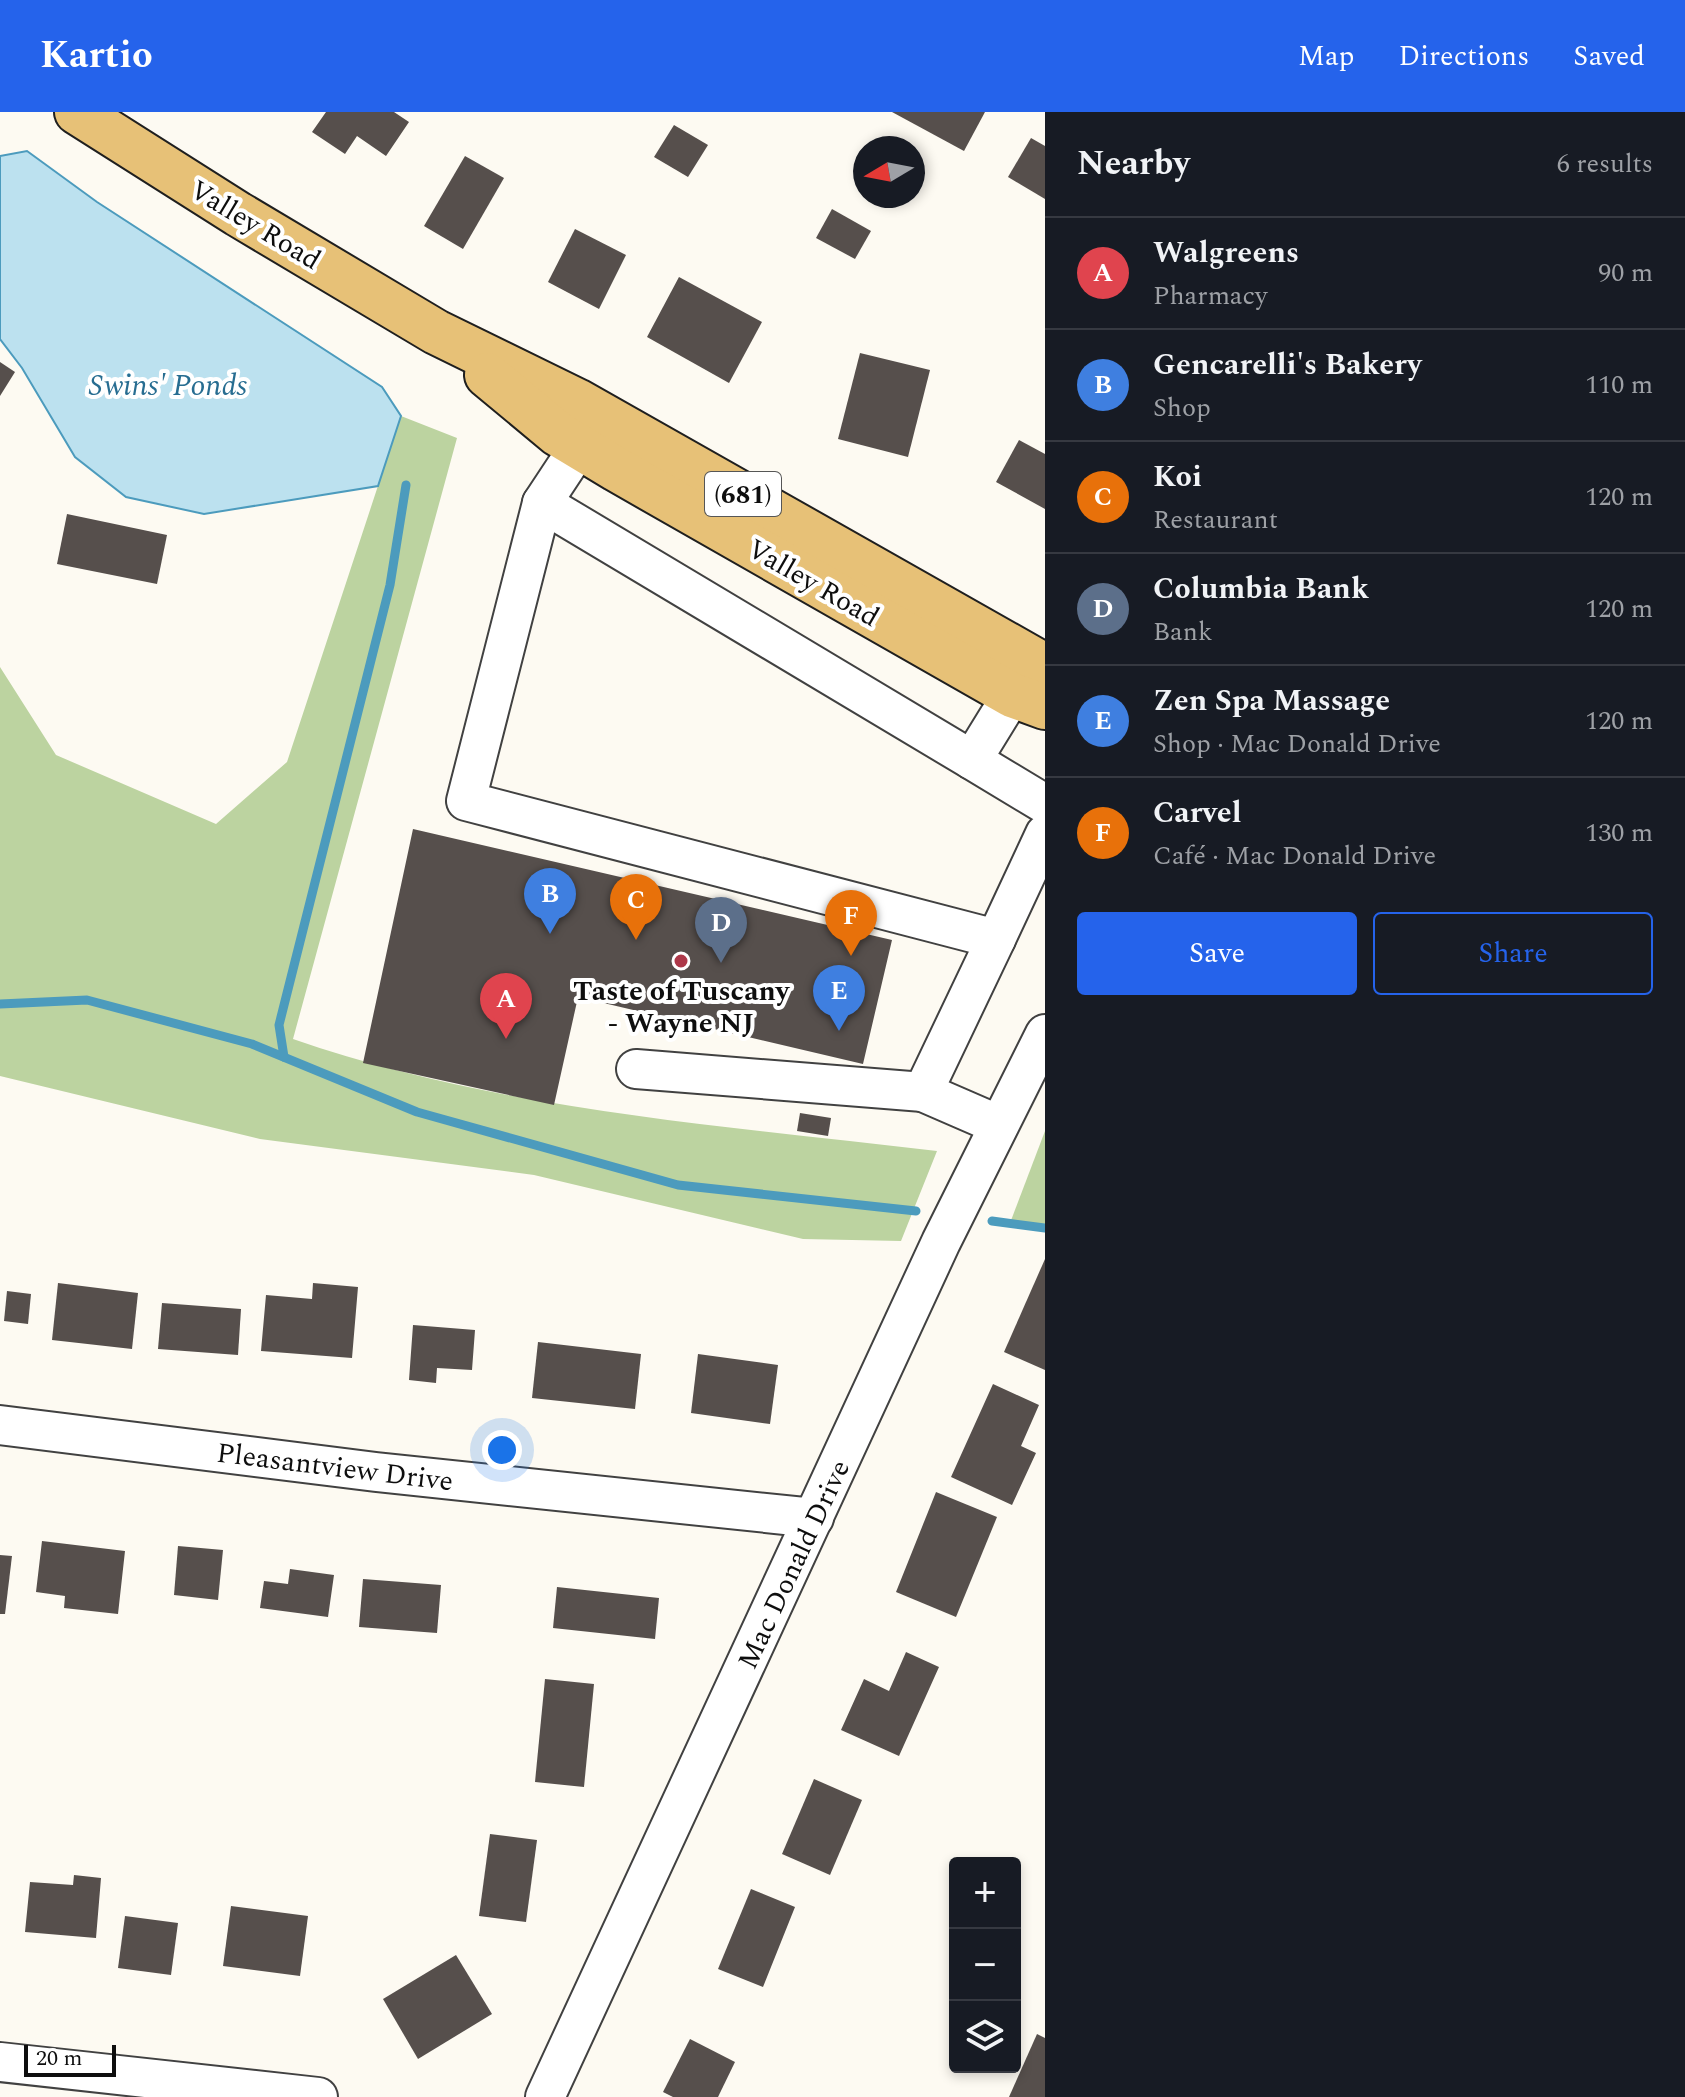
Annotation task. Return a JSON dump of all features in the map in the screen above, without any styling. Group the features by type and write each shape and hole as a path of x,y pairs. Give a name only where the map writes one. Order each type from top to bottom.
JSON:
{"main road":[{"name":"Valley Road","path":"77,112 238,214 436,332 577,401 1045,666"},
{"name":"Valley Road","path":"436,332 558,434 1029,701"}],"street":[{"path":"579,447 542,503 466,801 996,939"},
{"path":"542,503 1045,804"},
{"path":"972,760 1029,701"},
{"path":"923,1092 1045,834"},
{"name":"Mac Donald Drive","path":"545,2097 814,1518 1045,1034"},
{"path":"636,1069 923,1092 999,1125"},
{"name":"Pleasantview Drive","path":"0,1425 391,1473 814,1518"},
{"path":"0,2062 318,2097"}],"green space":[{"path":"401,416 457,438 293,1039 371,1063 531,1099 693,1123 937,1151 901,1241 803,1239 534,1175 260,1139 0,1076 0,667 56,755 216,824 287,762"},
{"path":"1045,1131 1045,1228 1010,1223"}],"water":[{"name":"Swins' Ponds","path":"27,151 97,202 382,387 401,416 378,486 204,514 126,497 75,457 22,368 0,339 0,156"}],"building":[{"path":"326,112 394,112 409,122 386,156 357,136 345,154 312,132"},
{"path":"892,112 985,112 964,151"},
{"path":"674,125 708,145 688,177 654,157"},
{"path":"1031,138 1045,146 1045,199 1008,177"},
{"path":"465,156 504,178 463,249 424,226"},
{"path":"832,209 871,231 855,259 816,238"},
{"path":"575,229 626,255 599,309 548,282"},
{"path":"679,277 762,322 729,383 647,337"},
{"path":"860,353 930,370 908,457 838,439"},
{"path":"0,362 15,372 0,396"},
{"path":"1019,440 1045,454 1045,509 996,482"},
{"path":"67,514 167,535 157,584 57,564"},
{"path":"413,829 892,940 863,1064 578,997 554,1105 363,1063"},
{"path":"800,1113 831,1118 828,1136 797,1131"},
{"path":"1045,1259 1045,1370 1004,1352"},
{"path":"58,1283 138,1293 132,1349 52,1340"},
{"path":"313,1283 358,1287 352,1358 261,1351 266,1295 312,1299"},
{"path":"7,1291 31,1294 28,1324 4,1321"},
{"path":"162,1303 241,1309 238,1355 158,1349"},
{"path":"413,1325 475,1330 472,1370 437,1368 436,1383 409,1380"},
{"path":"538,1342 641,1354 635,1409 532,1398"},
{"path":"698,1354 778,1365 770,1424 691,1413"},
{"path":"993,1384 1039,1405 1021,1446 1036,1453 1012,1505 951,1477"},
{"path":"936,1492 997,1517 956,1617 896,1592"},
{"path":"42,1541 125,1551 118,1614 64,1608 65,1596 36,1592"},
{"path":"178,1546 223,1550 218,1600 174,1595"},
{"path":"0,1555 12,1556 5,1614 0,1614"},
{"path":"290,1569 334,1575 328,1617 260,1608 264,1581 288,1584"},
{"path":"363,1579 441,1585 437,1633 359,1627"},
{"path":"557,1587 659,1598 655,1639 553,1628"},
{"path":"906,1652 939,1667 899,1756 841,1730 864,1679 889,1691"},
{"path":"545,1679 594,1684 584,1787 535,1782"},
{"path":"814,1779 862,1800 830,1875 782,1854"},
{"path":"490,1834 537,1840 526,1922 479,1916"},
{"path":"74,1875 101,1878 96,1938 25,1932 30,1882 73,1885"},
{"path":"751,1889 795,1907 763,1987 718,1969"},
{"path":"231,1906 308,1916 300,1976 223,1966"},
{"path":"125,1916 178,1923 171,1975 118,1968"},
{"path":"456,1955 492,2014 418,2059 383,1999"},
{"path":"1037,2034 1045,2038 1045,2097 1009,2097"},
{"path":"690,2039 735,2062 718,2097 673,2097 663,2092"}],"waterway":[{"path":"284,1057 279,1025 390,585 406,485"},
{"path":"0,1004 87,1000 252,1044 417,1112 678,1185 916,1211"},
{"path":"992,1221 1045,1228"}],"place":[{"name":"Gencarelli's Bakery","path":"550,934"},
{"name":"Koi","path":"636,940"},
{"name":"Carvel","path":"851,956"},
{"name":"Taste of Tuscany - Wayne NJ","path":"681,961"},
{"name":"Columbia Bank","path":"721,963"},
{"name":"Zen Spa Massage","path":"839,1031"},
{"name":"Walgreens","path":"506,1039"}]}
